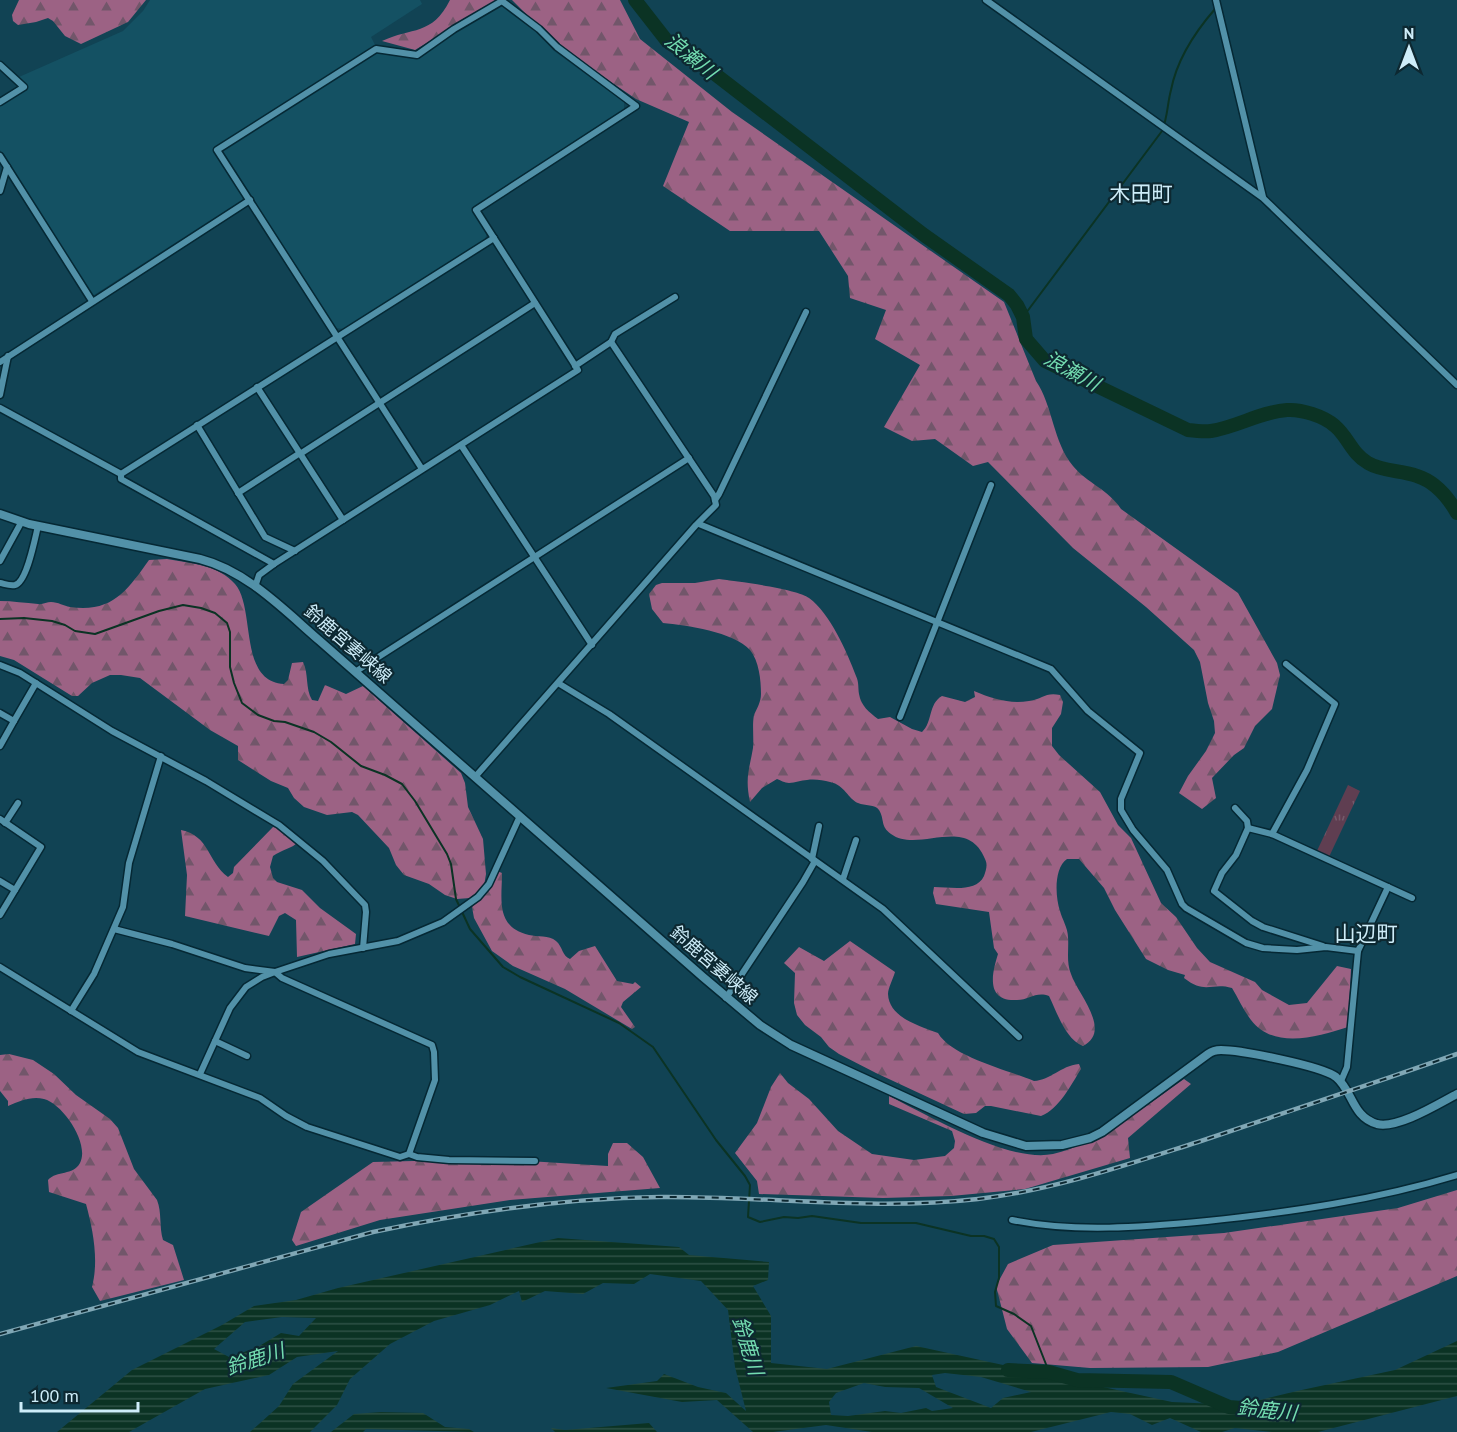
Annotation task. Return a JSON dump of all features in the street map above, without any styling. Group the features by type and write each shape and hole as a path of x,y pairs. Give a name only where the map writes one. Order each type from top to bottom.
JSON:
{"main road":[{"name":"鈴鹿宮妻峡線","path":"0,514 38,526 174,552 215,563 255,587 726,998 760,1025 808,1053 983,1133 1026,1146 1062,1145 1090,1138 1102,1132 1215,1050 1256,1055 1329,1072 1341,1082"},
{"path":"1341,1082 1358,1112 1378,1124 1394,1124 1457,1094"}],"street":[{"path":"986,0 1263,198 1457,386"},
{"path":"255,587 259,575 274,564 578,370 476,210 636,106 556,47 539,29 502,1 454,29 417,55 376,49 217,150 422,469"},
{"path":"1217,2 1263,198"},
{"path":"0,64 24,87 0,102"},
{"path":"0,156 92,302"},
{"path":"0,191 7,167"},
{"path":"0,362 250,200"},
{"path":"120,474 494,238"},
{"path":"575,366 611,342 615,334 675,297"},
{"path":"238,493 535,303"},
{"path":"715,500 806,312"},
{"path":"475,777 716,505 689,458 611,342"},
{"path":"0,395 8,356"},
{"path":"256,387 343,520"},
{"path":"0,408 120,474 120,478 274,564"},
{"path":"197,425 265,537 295,551"},
{"path":"461,445 592,645"},
{"path":"355,672 364,664 689,458"},
{"path":"900,717 991,485"},
{"path":"0,561 22,521"},
{"path":"699,524 1051,669 1088,711 1140,753 1121,799 1121,810 1133,830 1167,870 1182,904 1246,942 1263,948 1297,950 1326,947"},
{"path":"0,583 14,585 22,579 29,563 38,526"},
{"path":"1272,834 1307,770 1335,704 1286,664"},
{"path":"0,665 20,673 112,731 206,781 279,825 323,861 365,905 363,948"},
{"path":"0,746 36,683"},
{"path":"558,683 609,714 884,909 1019,1037"},
{"path":"0,713 14,721"},
{"path":"71,1011 94,974 123,907 129,863 161,756"},
{"path":"0,915 41,847 3,821 18,803"},
{"path":"1235,808 1247,822 1248,828 1236,855 1222,873 1214,891 1263,927 1326,947 1359,951"},
{"path":"200,1074 231,1008 242,992 253,982 329,954 398,941 443,922 478,897 489,884 520,816"},
{"path":"726,998 814,860 819,825"},
{"path":"1248,828 1272,834 1412,898"},
{"path":"843,879 856,840"},
{"path":"0,881 15,890"},
{"path":"1341,1082 1347,1067 1359,951 1388,887"},
{"path":"114,929 172,944 245,968 275,972 282,978 432,1045 435,1080 409,1154"},
{"path":"0,967 138,1052 260,1098 307,1127 400,1157 409,1154 449,1160 535,1161"},
{"path":"215,1041 248,1056"},
{"path":"1012,1220 1051,1228 1187,1223 1278,1214 1353,1201 1457,1176"}],"shaded area":[{"path":"150,0 420,0 422,4 371,37 375,45 214,149 243,197 242,200 94,295 0,150 0,105 28,88 19,77 123,31 143,11"},
{"path":"499,7 505,7 537,31 554,51 624,102 624,109 471,208 487,233 485,239 343,329 336,328 224,151 378,53 417,59 451,35"}],"green space":[{"path":"19,0 146,0 128,22 81,44 65,36 48,18 18,25 13,21 12,15"},
{"path":"450,0 498,0 415,50 382,41 428,25 436,20"},
{"path":"512,0 620,0 640,39 732,112 1004,302 1046,401 1061,446 1073,466 1116,502 1121,509 1238,593 1277,663 1280,675 1272,709 1255,726 1244,748 1212,778 1216,798 1202,809 1179,793 1215,733 1200,662 1194,650 1146,607 1073,548 988,462 973,466 935,439 912,441 884,427 920,365 875,339 886,310 850,298 848,276 819,231 730,231 663,186 689,122 636,99 558,46"},
{"path":"167,559 213,569 235,584 245,609 254,658 260,671 270,680 284,684 288,680 292,663 303,662 308,691 312,700 318,701 325,685 346,694 363,686 461,773 465,783 468,807 483,839 486,874 484,886 470,898 457,899 445,895 429,884 404,875 396,865 389,848 358,815 352,812 327,815 304,807 294,798 288,788 271,781 238,760 238,746 210,730 140,678 110,675 92,683 78,696 72,696 14,660 0,656 0,601 40,604 54,602 70,607 97,607 108,603 125,590 149,560"},
{"path":"719,579 793,592 809,598 817,605 831,623 843,645 857,678 862,702 878,719 890,717 922,732 928,723 932,708 942,696 965,702 975,697 974,691 994,698 1022,702 1051,694 1060,695 1063,702 1061,714 1052,728 1052,746 1100,792 1118,825 1131,838 1161,903 1176,917 1197,948 1210,962 1255,982 1262,990 1289,1005 1307,1003 1337,966 1351,969 1348,1027 1310,1037 1284,1038 1272,1035 1260,1029 1251,1020 1232,988 1198,986 1184,978 1185,975 1168,970 1146,959 1104,888 1079,859 1067,859 1060,869 1057,890 1058,905 1068,934 1069,969 1094,1022 1095,1031 1091,1039 1083,1046 1071,1037 1049,996 1036,995 1017,1000 1000,996 993,985 998,954 994,948 989,912 936,904 933,893 934,887 962,888 975,885 980,881 986,870 986,863 977,846 967,839 954,837 902,839 888,831 877,808 858,803 839,786 824,781 789,783 777,779 762,788 750,802 748,780 753,748 753,719 761,694 756,660 750,650 733,638 696,628 663,623 652,609 649,594 656,585 662,583 695,583"},
{"path":"1348,785 1360,791 1328,859 1316,853"},
{"path":"273,827 284,829 298,842 273,856 270,867 273,878 277,882 302,890 320,908 356,934 355,944 297,957 296,920 285,913 279,916 269,936 185,916 187,875 181,830 190,833 203,843 221,871 228,877 233,873 234,867"},
{"path":"497,871 502,873 503,911 510,926 529,935 553,939 565,956 570,959 579,951 595,946 617,981 633,984 635,982 641,987 623,1002 621,1007 635,1027 632,1029 565,989 513,966 492,951 474,918 472,907"},
{"path":"850,941 895,972 888,994 894,1009 900,1015 938,1033 945,1042 968,1056 1034,1081 1079,1064 1081,1069 1064,1096 1053,1108 1041,1116 991,1106 985,1106 976,1113 964,1114 876,1073 829,1047 797,1015 794,1003 795,973 784,963 799,947 824,961"},
{"path":"9,1054 33,1060 54,1074 76,1095 110,1119 118,1128 134,1169 157,1200 163,1240 173,1245 184,1280 100,1301 92,1287 95,1256 86,1204 49,1192 48,1180 73,1170 80,1163 82,1155 78,1136 59,1108 44,1099 30,1099 8,1106 8,1101 0,1091 0,1055"},
{"path":"780,1073 788,1083 809,1099 838,1131 872,1154 914,1160 945,1156 954,1148 955,1141 952,1131 889,1104 889,1096 969,1136 1014,1152 1035,1155 1053,1154 1087,1142 1138,1112 1184,1079 1191,1084 1128,1138 1130,1158 1025,1189 951,1196 883,1198 759,1194 757,1181 735,1153 757,1123 771,1087"},
{"path":"613,1143 627,1143 643,1157 660,1188 510,1200 380,1220 296,1246 292,1240 301,1212 373,1162 494,1159 608,1166 608,1154"},
{"path":"1457,1190 1457,1276 1278,1352 1208,1367 1090,1368 1032,1363 1007,1329 996,1286 1008,1264 1053,1245 1224,1233 1398,1208"}],"water":[{"path":"558,1238 679,1247 689,1255 769,1262 768,1280 753,1286 771,1316 771,1363 827,1369 916,1346 1172,1402 1239,1405 1395,1370 1457,1341 1457,1396 1318,1432 1272,1432 1235,1428 1222,1432 1201,1432 1170,1418 1152,1425 1130,1414 1111,1412 1031,1432 872,1432 826,1425 773,1432 753,1432 717,1400 682,1402 606,1388 657,1381 664,1374 698,1387 726,1393 746,1411 735,1367 728,1310 701,1281 650,1274 634,1284 603,1283 583,1294 545,1291 522,1302 519,1291 490,1305 434,1321 390,1344 350,1379 337,1405 310,1432 250,1432 279,1406 293,1384 338,1351 297,1357 269,1375 205,1389 129,1432 57,1432 132,1370 222,1325 254,1306 296,1300 338,1288","holes":["282,1317 316,1318 299,1336 281,1333 256,1348 229,1357 214,1349 245,1322","945,1373 981,1377 1031,1392 1003,1398 991,1408 936,1387 932,1375","864,1383 885,1387 919,1388 953,1408 932,1411 926,1408 901,1413 885,1411 848,1416 831,1415 829,1402 836,1393"]},
{"path":"423,1413 445,1427 469,1429 474,1432 366,1429 363,1432 331,1432 354,1414"},
{"path":"649,1423 657,1432 555,1432 551,1428 565,1430"}],"waterway":[{"name":"浪瀬川","path":"635,0 667,41 711,71 924,235 1009,295 1023,317 1026,339 1045,361 1188,430 1211,431 1277,411 1299,411 1319,416 1339,430 1354,450 1368,463 1380,468 1411,474 1430,482 1445,496 1457,513"},
{"path":"1023,317 1162,131 1174,79 1182,57 1215,9"},
{"path":"0,619 24,618 52,621 75,631 95,634 159,611 183,605 215,613 227,623 230,632 230,667 242,703 258,715 314,732 331,742 361,766 402,784 447,854 451,864 456,899 470,929 503,967 619,1023 653,1047 716,1140 745,1176 750,1185 748,1217 760,1222 784,1217 812,1216 861,1223 916,1223 994,1239 999,1247 996,1306 1014,1314 1031,1326 1049,1372"},
{"name":"鈴鹿川","path":"1008,1370 1049,1372 1077,1380 1171,1382 1229,1407 1241,1408"}],"railway":[{"path":"0,1334 373,1232 516,1207 588,1200 660,1197 898,1204 978,1199 1034,1190 1090,1176 1171,1151 1457,1054"}],"district":[{"name":"木田町","path":"1141,194"},
{"name":"山辺町","path":"1366,934"}]}
